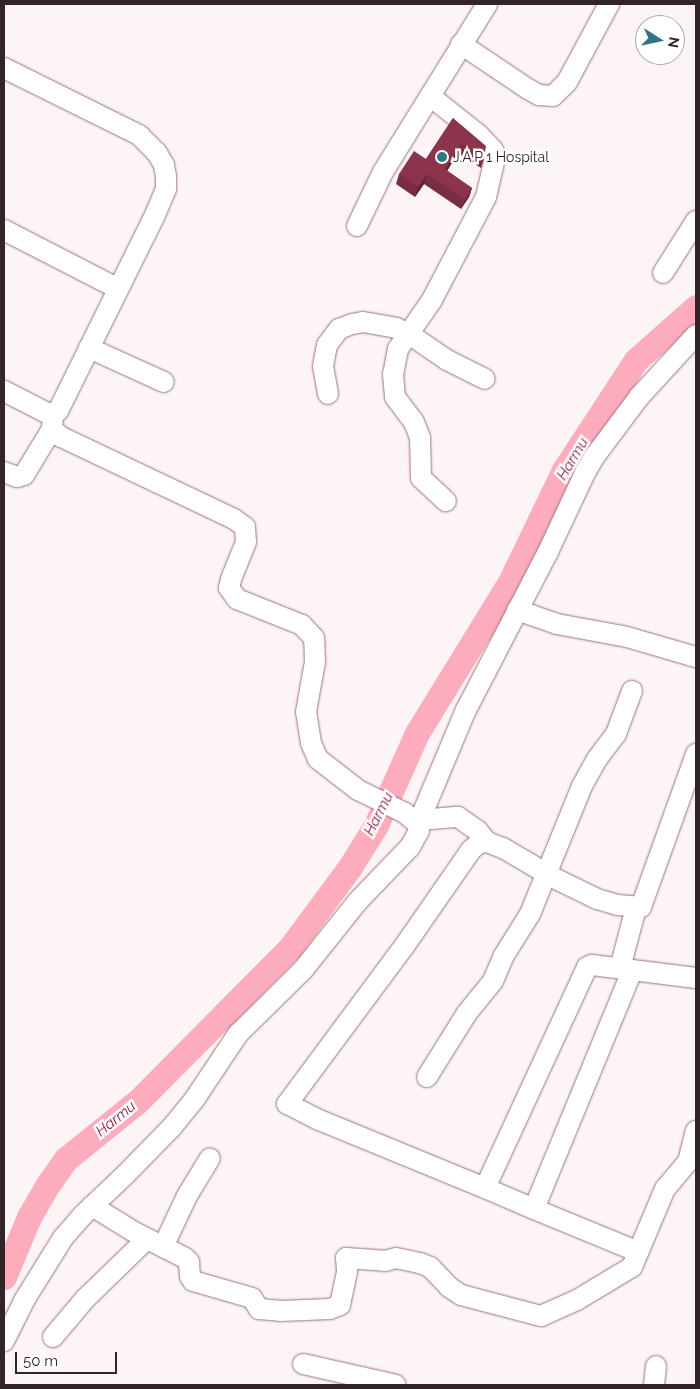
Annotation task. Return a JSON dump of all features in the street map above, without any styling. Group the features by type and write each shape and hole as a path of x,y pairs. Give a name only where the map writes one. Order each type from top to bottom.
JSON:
{"street":[{"path":"357,226 383,172 487,4"},
{"path":"461,44 528,89 539,95 553,96 567,82 609,4"},
{"path":"4,68 134,132 147,141 164,165 166,189 60,407 24,475 17,477 4,472"},
{"path":"430,96 488,144 493,150 495,162 489,190 478,213 432,300 398,349 393,374 393,388 396,397 418,430 421,448 421,478 446,501"},
{"path":"663,273 696,221"},
{"path":"4,230 117,288"},
{"path":"328,394 323,366 327,346 339,330 352,324 374,323 409,334 447,360 485,379"},
{"path":"4,1341 25,1298 54,1250 92,1206 133,1168 172,1127 196,1097 238,1034 303,970 357,902 410,848 419,831 414,819 516,610 595,456 639,397 696,335"},
{"path":"89,348 164,382"},
{"path":"4,391 52,421 62,437 234,519 245,527 246,542 231,579 230,588 237,599 302,625 314,638 314,662 306,712 311,743 323,764 358,790 414,819 458,817 478,831 487,842 514,853 548,874 597,899 636,908 641,907 644,903 696,754"},
{"path":"516,610 557,624 627,637 696,657"},
{"path":"427,1077 458,1025 493,981 503,957 530,914 548,874 582,786 596,759 616,734 632,691"},
{"path":"487,842 479,843 471,850 403,948 288,1104 319,1120 639,1252"},
{"path":"534,1209 626,970 636,908"},
{"path":"485,1188 587,967 592,965 696,978"},
{"path":"92,1206 189,1262 190,1276 194,1281 252,1298 259,1309 280,1311 330,1309 340,1305 347,1271 346,1258 385,1261 396,1258 420,1262 430,1267 449,1287 461,1294 541,1316 570,1304 621,1275 632,1266 665,1189 688,1162 696,1130"},
{"path":"53,1337 85,1298 155,1243 210,1158"},
{"path":"303,1364 396,1385"}],"building":[{"path":"453,118 486,146 484,158 462,144 445,169 472,188 465,200 427,174 418,187 399,174 414,151 426,159"}],"waterway":[{"name":"Harmu","path":"4,1277 29,1217 66,1159 138,1101 290,948 350,867 376,825 417,733 511,580 564,470 636,360 696,307"}],"place":[{"name":"J.A.P 1 Hospital","path":"442,157"}]}
